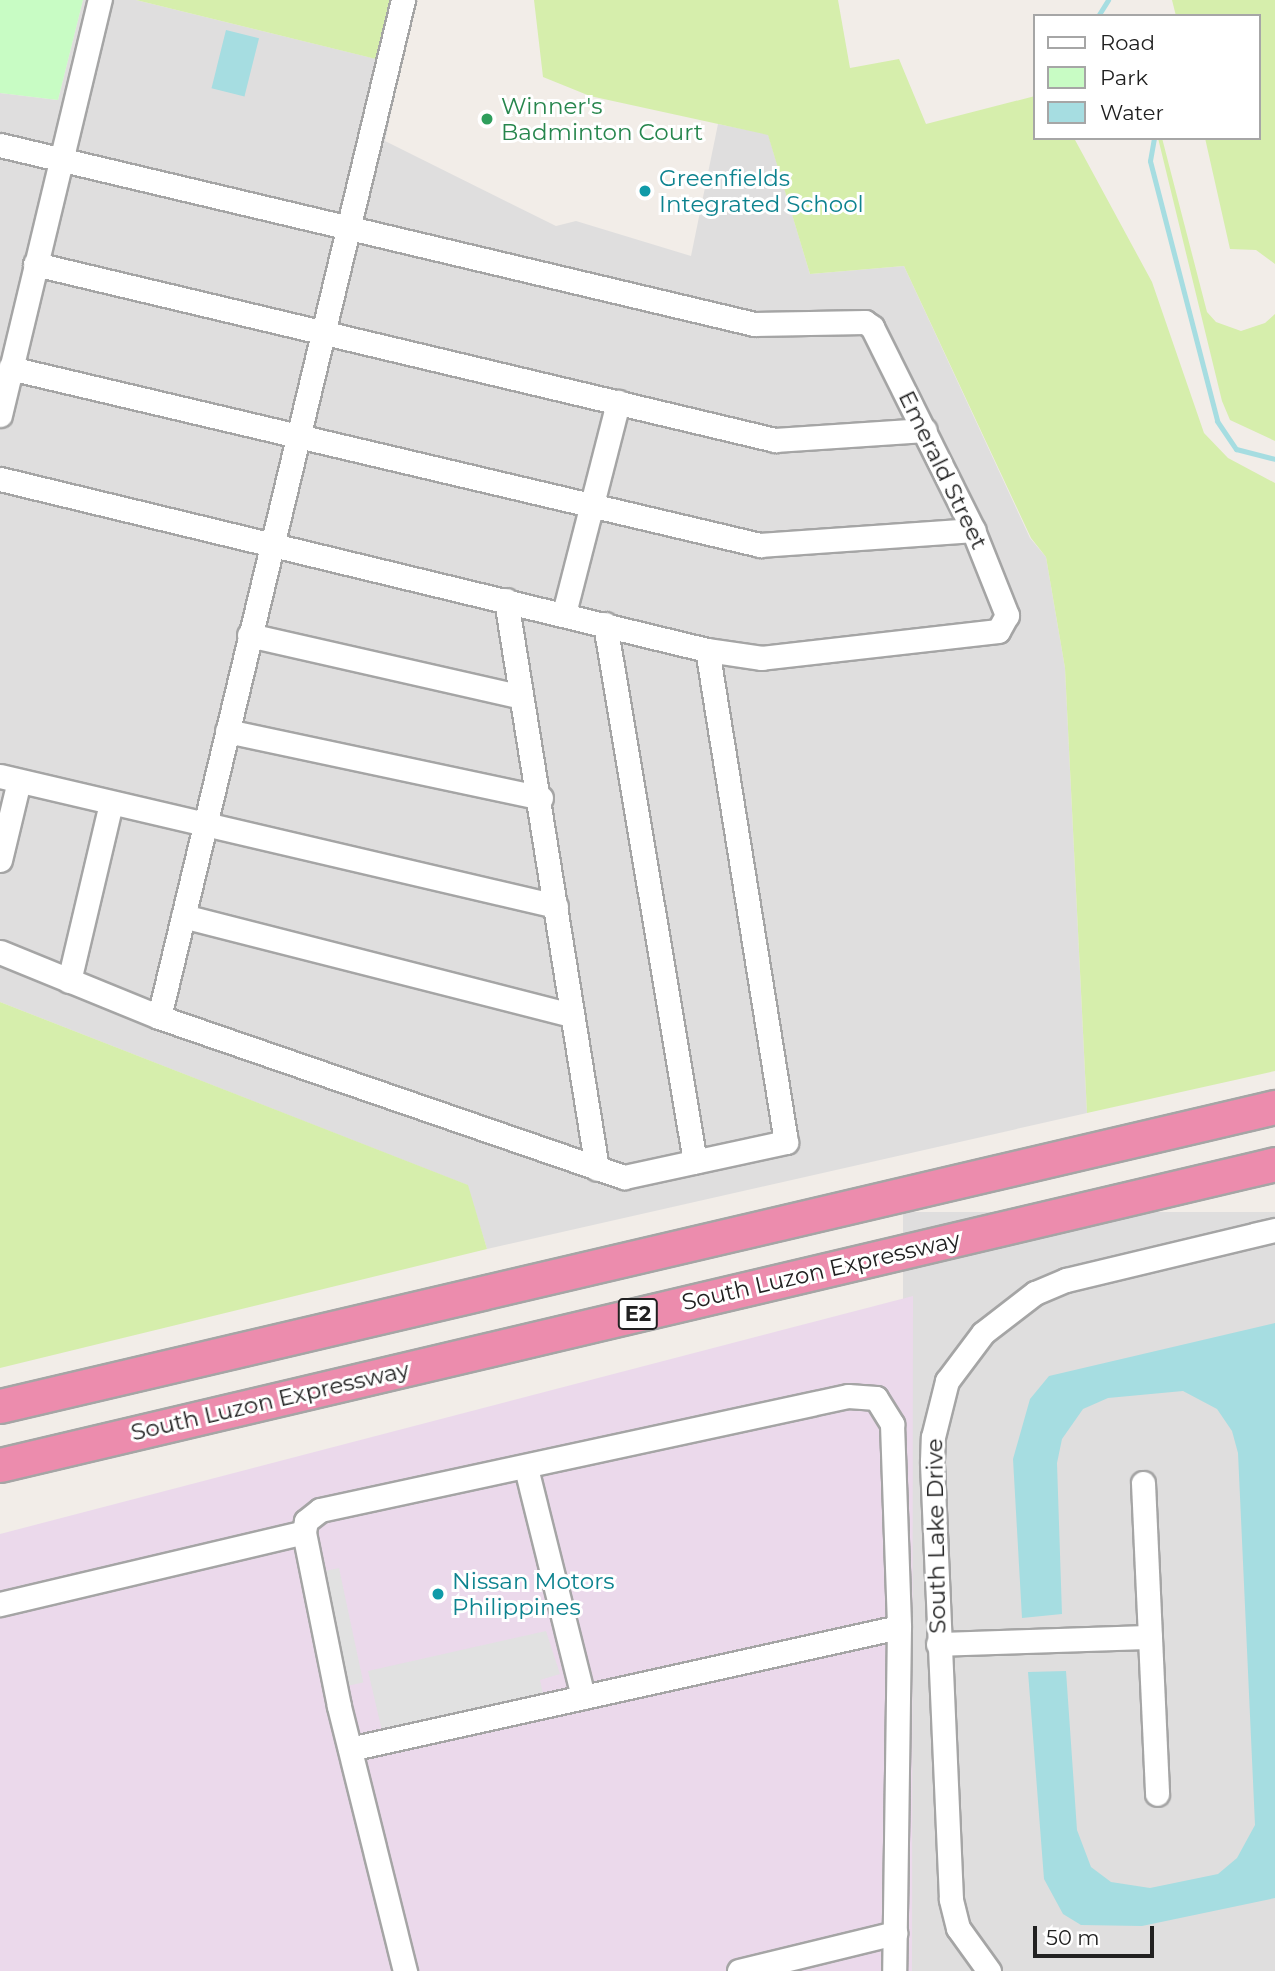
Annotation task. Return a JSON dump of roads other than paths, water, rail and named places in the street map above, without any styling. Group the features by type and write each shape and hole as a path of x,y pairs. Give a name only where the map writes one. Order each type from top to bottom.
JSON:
{"highway":[{"path":"0,1406 1275,1107"},
{"name":"South Luzon Expressway","path":"0,1465 1275,1164"}],"street":[{"path":"0,415 100,0"},
{"path":"159,1017 202,826 403,0"},
{"path":"0,145 348,228"},
{"name":"Emerald Street","path":"348,228 754,324 865,322 925,430 974,530 1007,615 1005,624 998,631 762,658 707,650"},
{"path":"35,264 775,440 925,430"},
{"path":"10,369 296,439 760,545 974,530"},
{"path":"564,613 618,402"},
{"path":"0,479 271,542 707,650 786,1142 624,1177 159,1017 0,952"},
{"path":"506,600 521,697 541,798 597,1169"},
{"path":"605,624 695,1162"},
{"path":"249,635 521,697"},
{"path":"226,731 541,798"},
{"path":"0,860 10,779 202,826 556,905"},
{"path":"69,981 110,803"},
{"path":"183,916 572,1015"},
{"name":"South Lake Drive","path":"989,1971 958,1928 951,1899 938,1644 933,1437 947,1381 962,1356 1007,1311 1066,1280 1275,1230"},
{"path":"405,1971 350,1749 304,1532 306,1521 320,1510 526,1468 848,1396 876,1398 892,1424 899,1628 894,1971"},
{"path":"526,1468 583,1697"},
{"path":"1143,1483 1157,1794"},
{"path":"0,1604 304,1532"},
{"path":"350,1749 899,1628"},
{"path":"938,1644 1150,1637"},
{"path":"739,1971 895,1933"}],"water":[{"path":"226,30 259,38 244,96 211,88"},
{"path":"1275,1323 1275,1898 1142,1926 1081,1925 1063,1914 1044,1879 1028,1672 1066,1671 1077,1830 1091,1867 1111,1882 1150,1888 1218,1874 1237,1858 1255,1825 1238,1453 1232,1431 1217,1409 1183,1391 1108,1398 1083,1409 1062,1439 1057,1463 1062,1614 1022,1618 1013,1459 1030,1399 1049,1376"}],"waterway":[{"path":"1099,14 1108,0"},
{"path":"1154,140 1150,161 1217,421 1236,449 1275,459"}],"place":[{"name":"Winner's Badminton Court","path":"487,119"},
{"name":"Greenfields Integrated School","path":"645,191"},
{"name":"Nissan Motors Philippines","path":"438,1594"}]}
